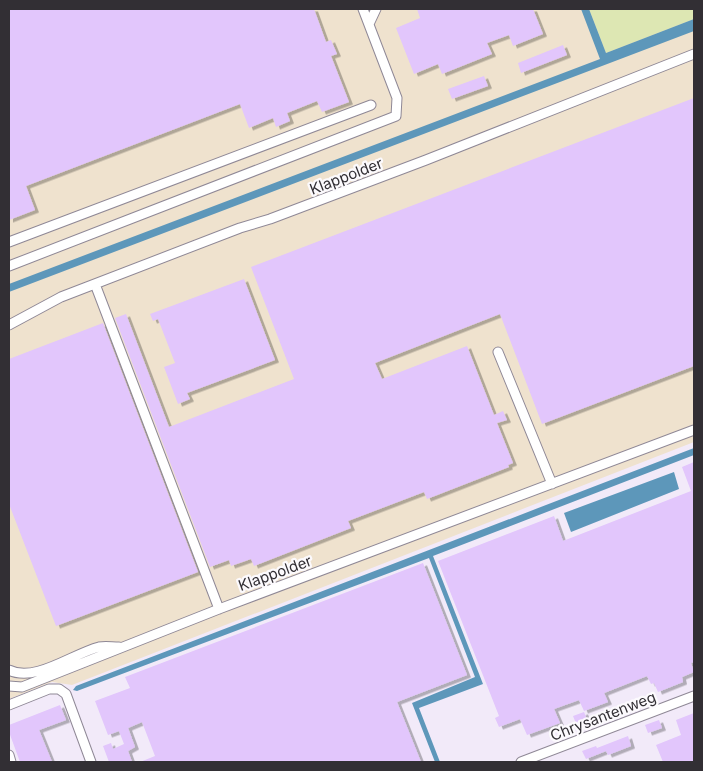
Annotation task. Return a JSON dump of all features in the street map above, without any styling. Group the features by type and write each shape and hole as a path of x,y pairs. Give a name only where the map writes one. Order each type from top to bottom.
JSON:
{"street":[{"path":"9,266 396,116 397,98 363,9"},
{"path":"369,24 376,9"},
{"name":"Klappolder","path":"9,325 62,297 240,228 270,219 426,160 694,54"},
{"path":"9,242 371,105"},
{"path":"95,284 219,609"},
{"path":"498,352 552,484"},
{"name":"Klappolder","path":"9,686 22,687 219,609 694,430"},
{"name":"Klappolder","path":"9,670 18,674 32,673 100,647 121,648"},
{"path":"9,705 49,689 59,689 66,694 90,762"},
{"name":"Chrysantenweg","path":"521,762 694,696"},
{"path":"9,755 11,762"}],"shaded area":[{"path":"9,9 694,9 694,442 72,685 52,682 9,699"}],"green space":[{"path":"589,9 693,9 694,19 606,53"}],"water":[{"path":"581,9 589,9 606,53 694,19 694,31 9,292 9,284 600,59"},
{"path":"694,448 694,455 433,556 483,684 419,708 440,762 435,762 412,703 475,677 429,558 77,691 73,690 76,686"},
{"path":"674,472 679,489 571,532 564,513"}],"building":[{"path":"9,9 314,9 326,42 331,40 337,54 331,56 349,102 322,112 317,101 287,113 290,121 276,127 273,118 249,128 240,104 26,186 35,210 9,220"},
{"path":"417,9 533,9 543,34 513,46 509,35 487,43 492,54 442,74 438,64 414,74 396,28 420,18"},
{"path":"563,45 567,55 521,73 518,63"},
{"path":"484,76 488,86 452,99 448,89"},
{"path":"694,98 694,366 542,424 500,314 375,363 382,379 467,346 494,415 503,411 507,420 497,423 513,463 508,465 509,467 427,499 424,492 348,521 351,528 254,566 251,559 231,566 229,560 210,567 115,318 126,314 169,427 294,379 251,267"},
{"path":"244,279 275,360 187,393 190,399 178,404 164,367 175,363 158,319 153,321 150,314"},
{"path":"103,323 198,572 56,626 9,504 9,359"},
{"path":"694,462 694,662 691,663 694,672 682,677 683,682 658,692 654,683 651,684 647,676 604,693 608,702 584,711 579,700 554,709 560,723 527,735 520,719 499,727 495,718 499,716 438,561 554,516 563,541 691,491 682,467"},
{"path":"423,563 467,675 397,702 421,762 140,762 155,756 142,722 128,728 135,747 128,751 132,762 109,762 103,746 111,743 113,749 124,744 119,731 108,735 95,701 130,688 125,677"},
{"path":"60,705 66,720 39,730 52,762 20,762 9,732 9,725"},
{"path":"584,712 588,722 577,726 573,716"},
{"path":"694,713 694,762 663,762 656,745 681,735 676,720"},
{"path":"659,720 662,728 648,733 645,725"},
{"path":"628,736 631,746 608,755 606,751 586,759 582,751 596,746 597,748"}]}
